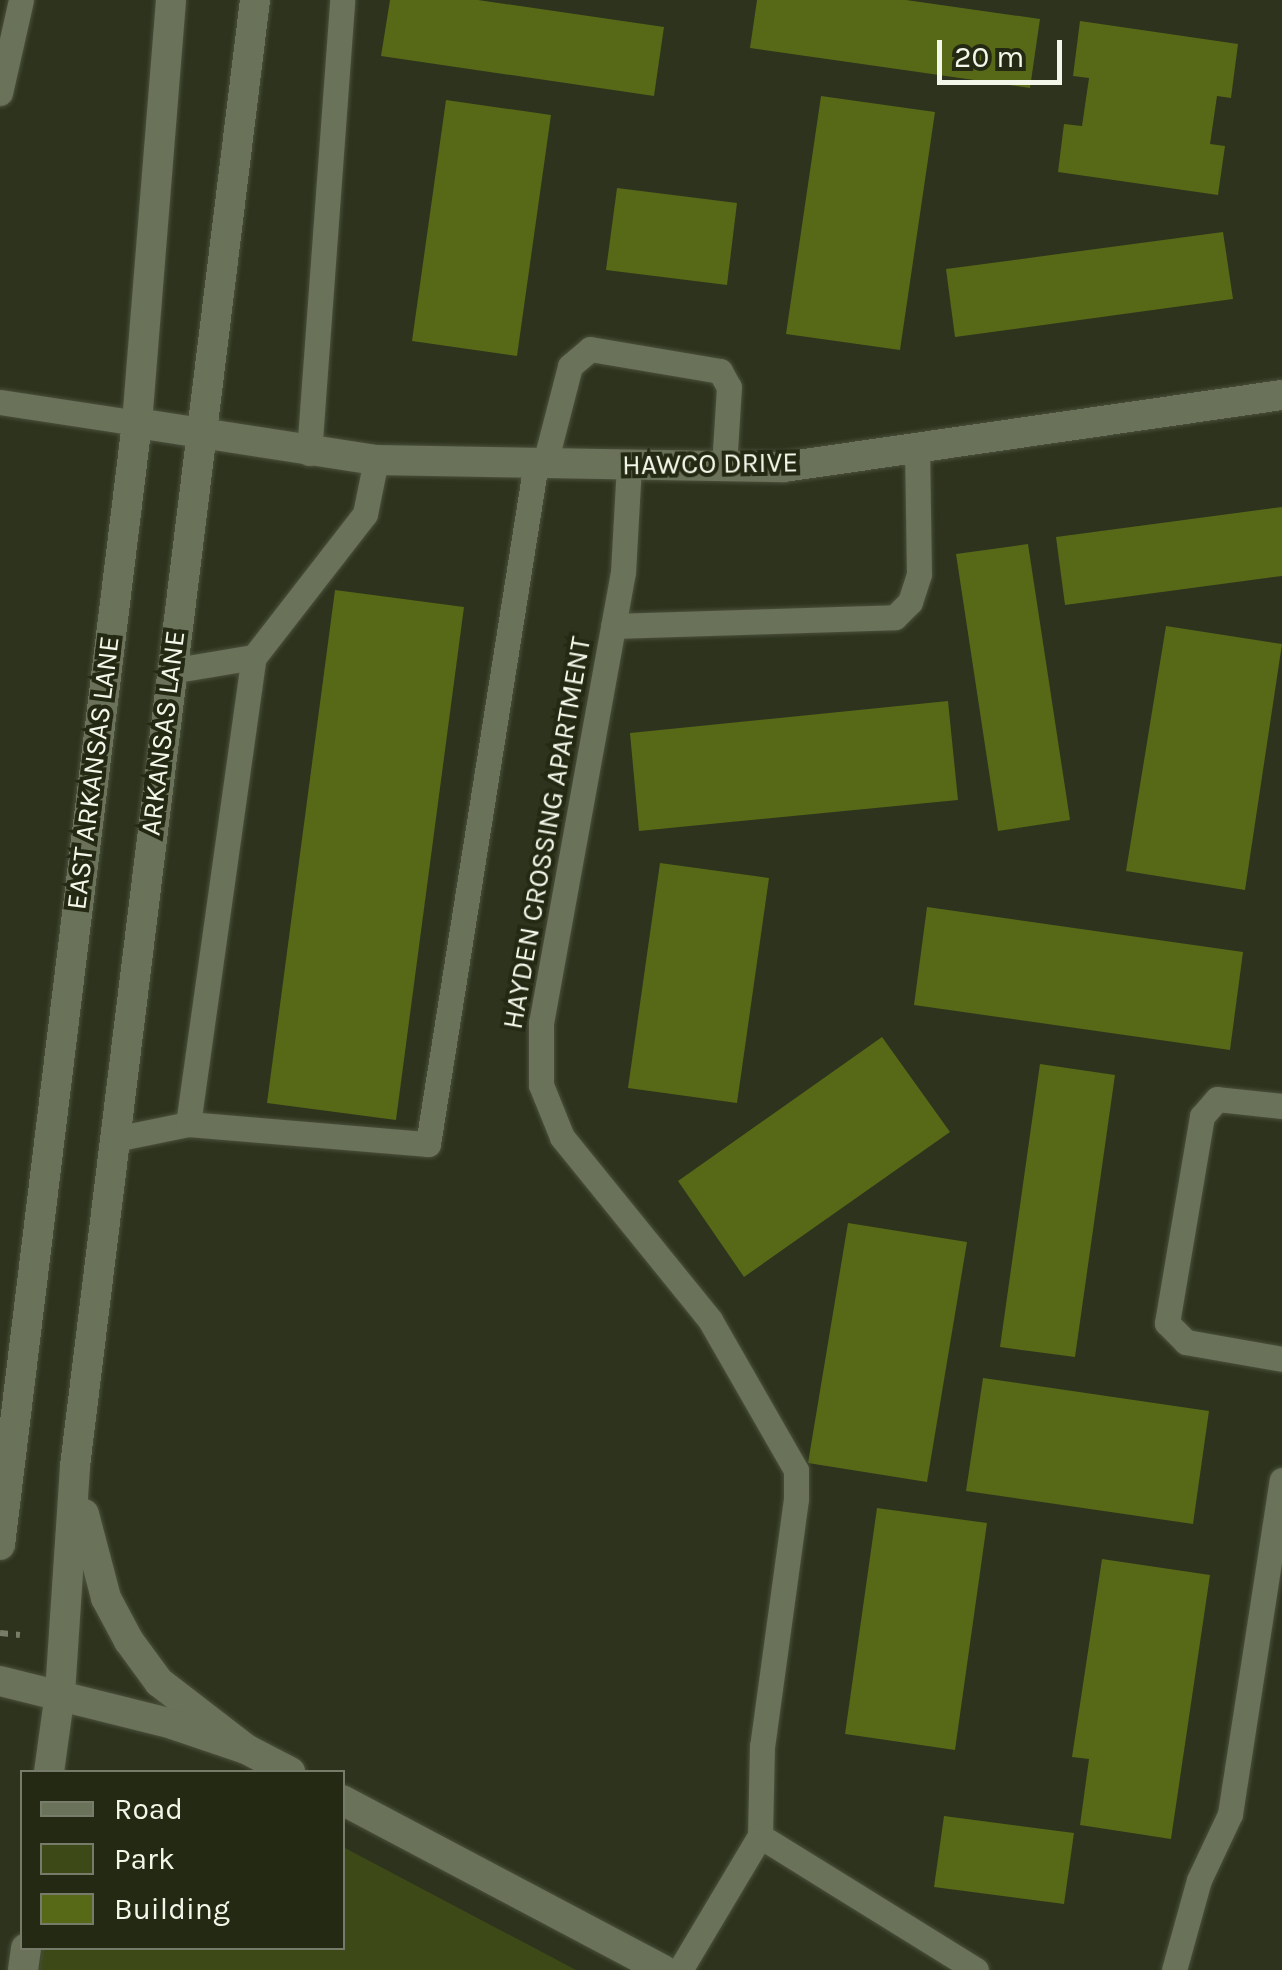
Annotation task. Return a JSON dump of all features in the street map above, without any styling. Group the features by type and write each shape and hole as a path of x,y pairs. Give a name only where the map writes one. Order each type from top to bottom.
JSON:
{"main road":[{"name":"EAST ARKANSAS LANE","path":"0,1545 137,423 171,0"},
{"name":"ARKANSAS LANE","path":"75,1466 198,432 255,0"},
{"name":"HAWCO DRIVE","path":"137,423 376,460 784,467 1282,396"},
{"path":"0,1472 12,1426"},
{"path":"50,1770 60,1693 75,1466"},
{"path":"75,1466 92,1556 106,1598 129,1641 159,1682 246,1749 286,1770"},
{"path":"0,1681 60,1693 246,1749"},
{"path":"345,1802 663,1970"}],"lane":[{"path":"0,93 21,0"},
{"path":"309,452 342,0"},
{"path":"116,1139 188,1124 428,1144 541,463 570,366 590,349 720,371 729,388 724,466"},
{"path":"0,402 137,423"},
{"path":"613,626 896,617 910,602 919,574 917,447"},
{"path":"188,1124 254,657 365,514 376,460"},
{"name":"HAYDEN CROSSING APARTMENT","path":"629,465 623,572 541,1022 542,1084 562,1137 710,1320 796,1470 796,1499 762,1746 760,1836"},
{"path":"170,671 254,657"},
{"path":"1282,1106 1217,1100 1202,1116 1167,1323 1186,1342 1282,1360"},
{"path":"1174,1970 1198,1880 1230,1814 1282,1480"},
{"path":"680,1970 760,1836 976,1970"}],"path":[{"path":"0,1633 20,1635"}],"green space":[{"path":"345,1848 576,1970 39,1970 42,1950 345,1950"}],"building":[{"path":"390,0 478,0 664,27 654,96 381,56"},
{"path":"757,0 906,0 1040,19 1030,88 750,48"},
{"path":"1080,21 1238,44 1231,98 1217,96 1210,144 1225,146 1218,195 1058,172 1064,124 1082,126 1089,78 1073,76"},
{"path":"821,96 935,112 900,350 786,334"},
{"path":"446,100 551,115 517,356 412,341"},
{"path":"617,188 737,203 727,285 606,270"},
{"path":"1223,232 1233,299 955,337 946,269"},
{"path":"1282,507 1282,576 1065,605 1056,537"},
{"path":"1028,544 1070,820 998,831 956,554"},
{"path":"335,590 464,607 396,1120 267,1103"},
{"path":"1166,626 1282,644 1245,890 1126,871"},
{"path":"948,701 958,800 639,831 630,733"},
{"path":"660,863 769,878 737,1103 628,1088"},
{"path":"927,907 1243,952 1230,1050 914,1005"},
{"path":"882,1037 950,1132 744,1277 678,1181"},
{"path":"1040,1064 1115,1075 1075,1357 1000,1347"},
{"path":"848,1223 967,1242 927,1482 808,1463"},
{"path":"983,1378 1209,1411 1193,1524 966,1491"},
{"path":"877,1508 987,1523 955,1750 845,1734"},
{"path":"1102,1559 1210,1575 1171,1839 1080,1825 1089,1759 1072,1757"},
{"path":"944,1816 1074,1833 1064,1904 934,1887"}]}
